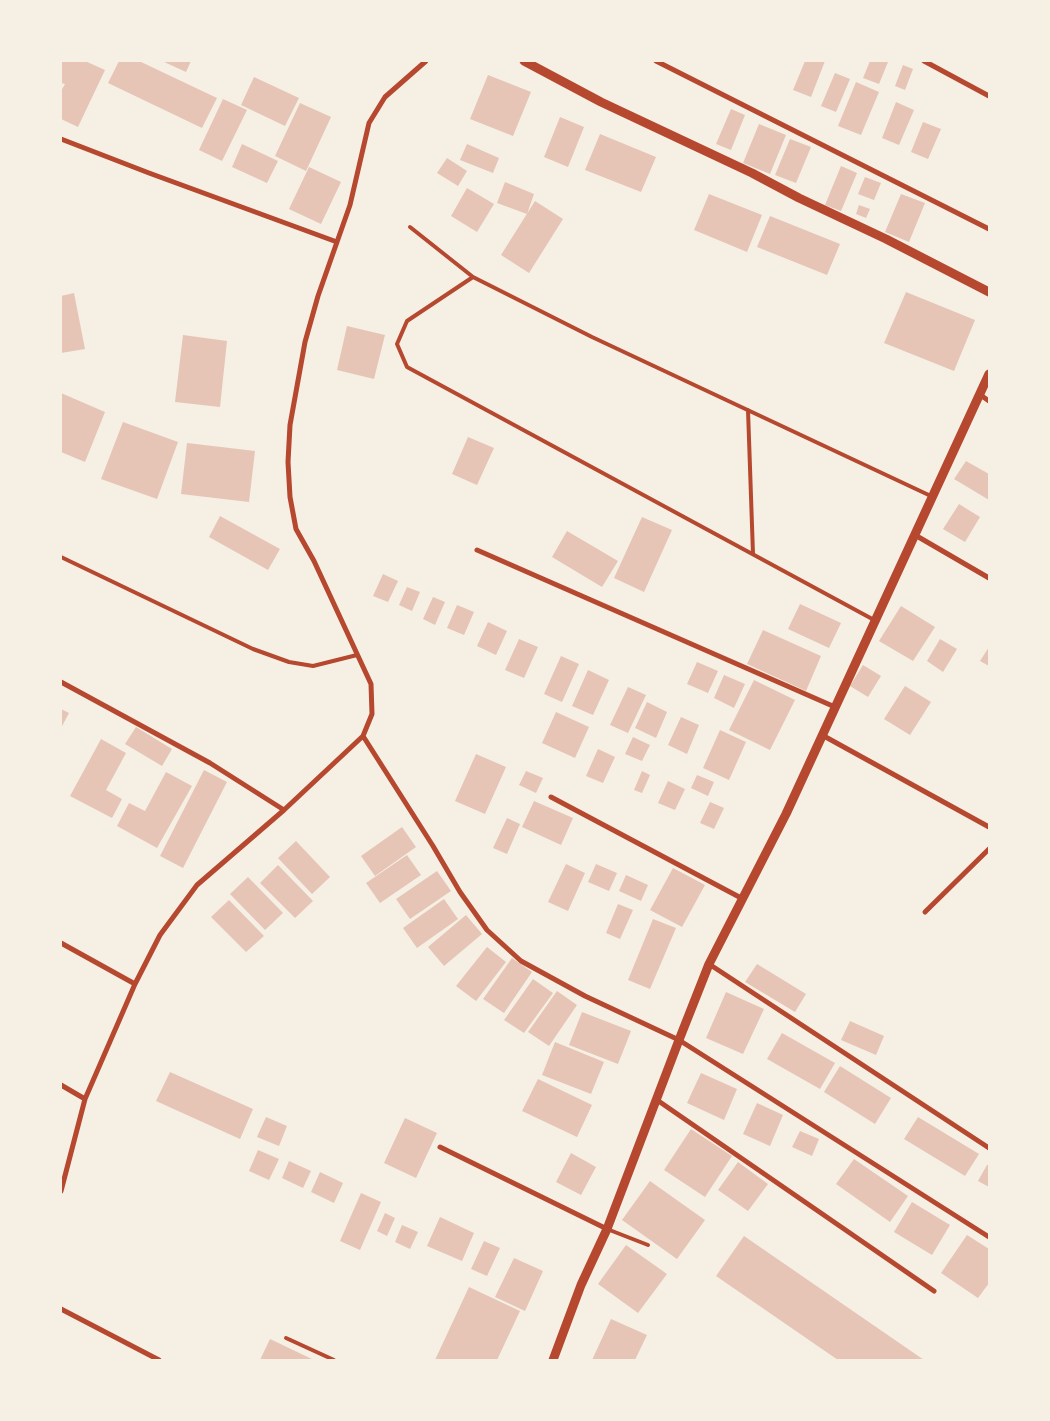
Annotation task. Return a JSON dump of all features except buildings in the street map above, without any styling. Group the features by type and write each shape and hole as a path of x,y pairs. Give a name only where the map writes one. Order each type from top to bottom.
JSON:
{"street":[{"path":"61,1191 85,1098 135,984 160,935 197,885 284,810 363,736 372,714 371,684 314,561 296,529 290,497 288,471 290,425 305,342 318,296 350,205 369,123 385,97 426,61"},
{"path":"524,61 601,102 752,173 989,292"},
{"path":"656,61 989,229"},
{"path":"924,61 989,96"},
{"path":"61,139 148,174 337,242"},
{"path":"553,1360 581,1285 607,1229 678,1040 709,964 786,814 989,374"},
{"path":"979,394 989,401"},
{"path":"915,535 989,578"},
{"path":"477,550 835,707"},
{"path":"61,682 210,763 284,810"},
{"path":"821,735 989,827"},
{"path":"363,736 460,892 487,930 521,961 585,996 678,1040 989,1237"},
{"path":"551,797 742,899"},
{"path":"925,912 989,849"},
{"path":"61,943 135,984"},
{"path":"709,964 989,1148"},
{"path":"61,1085 85,1098"},
{"path":"657,1100 934,1290"},
{"path":"440,1147 607,1229"},
{"path":"61,1309 160,1360"}],"lane":[{"path":"410,227 474,277 592,337 933,496"},
{"path":"474,277 407,321 397,344 407,367 876,621"},
{"path":"748,410 753,554"},
{"path":"61,557 253,650 280,659 313,666 357,656"},
{"path":"607,1229 648,1245"},
{"path":"286,1338 334,1360"}]}
